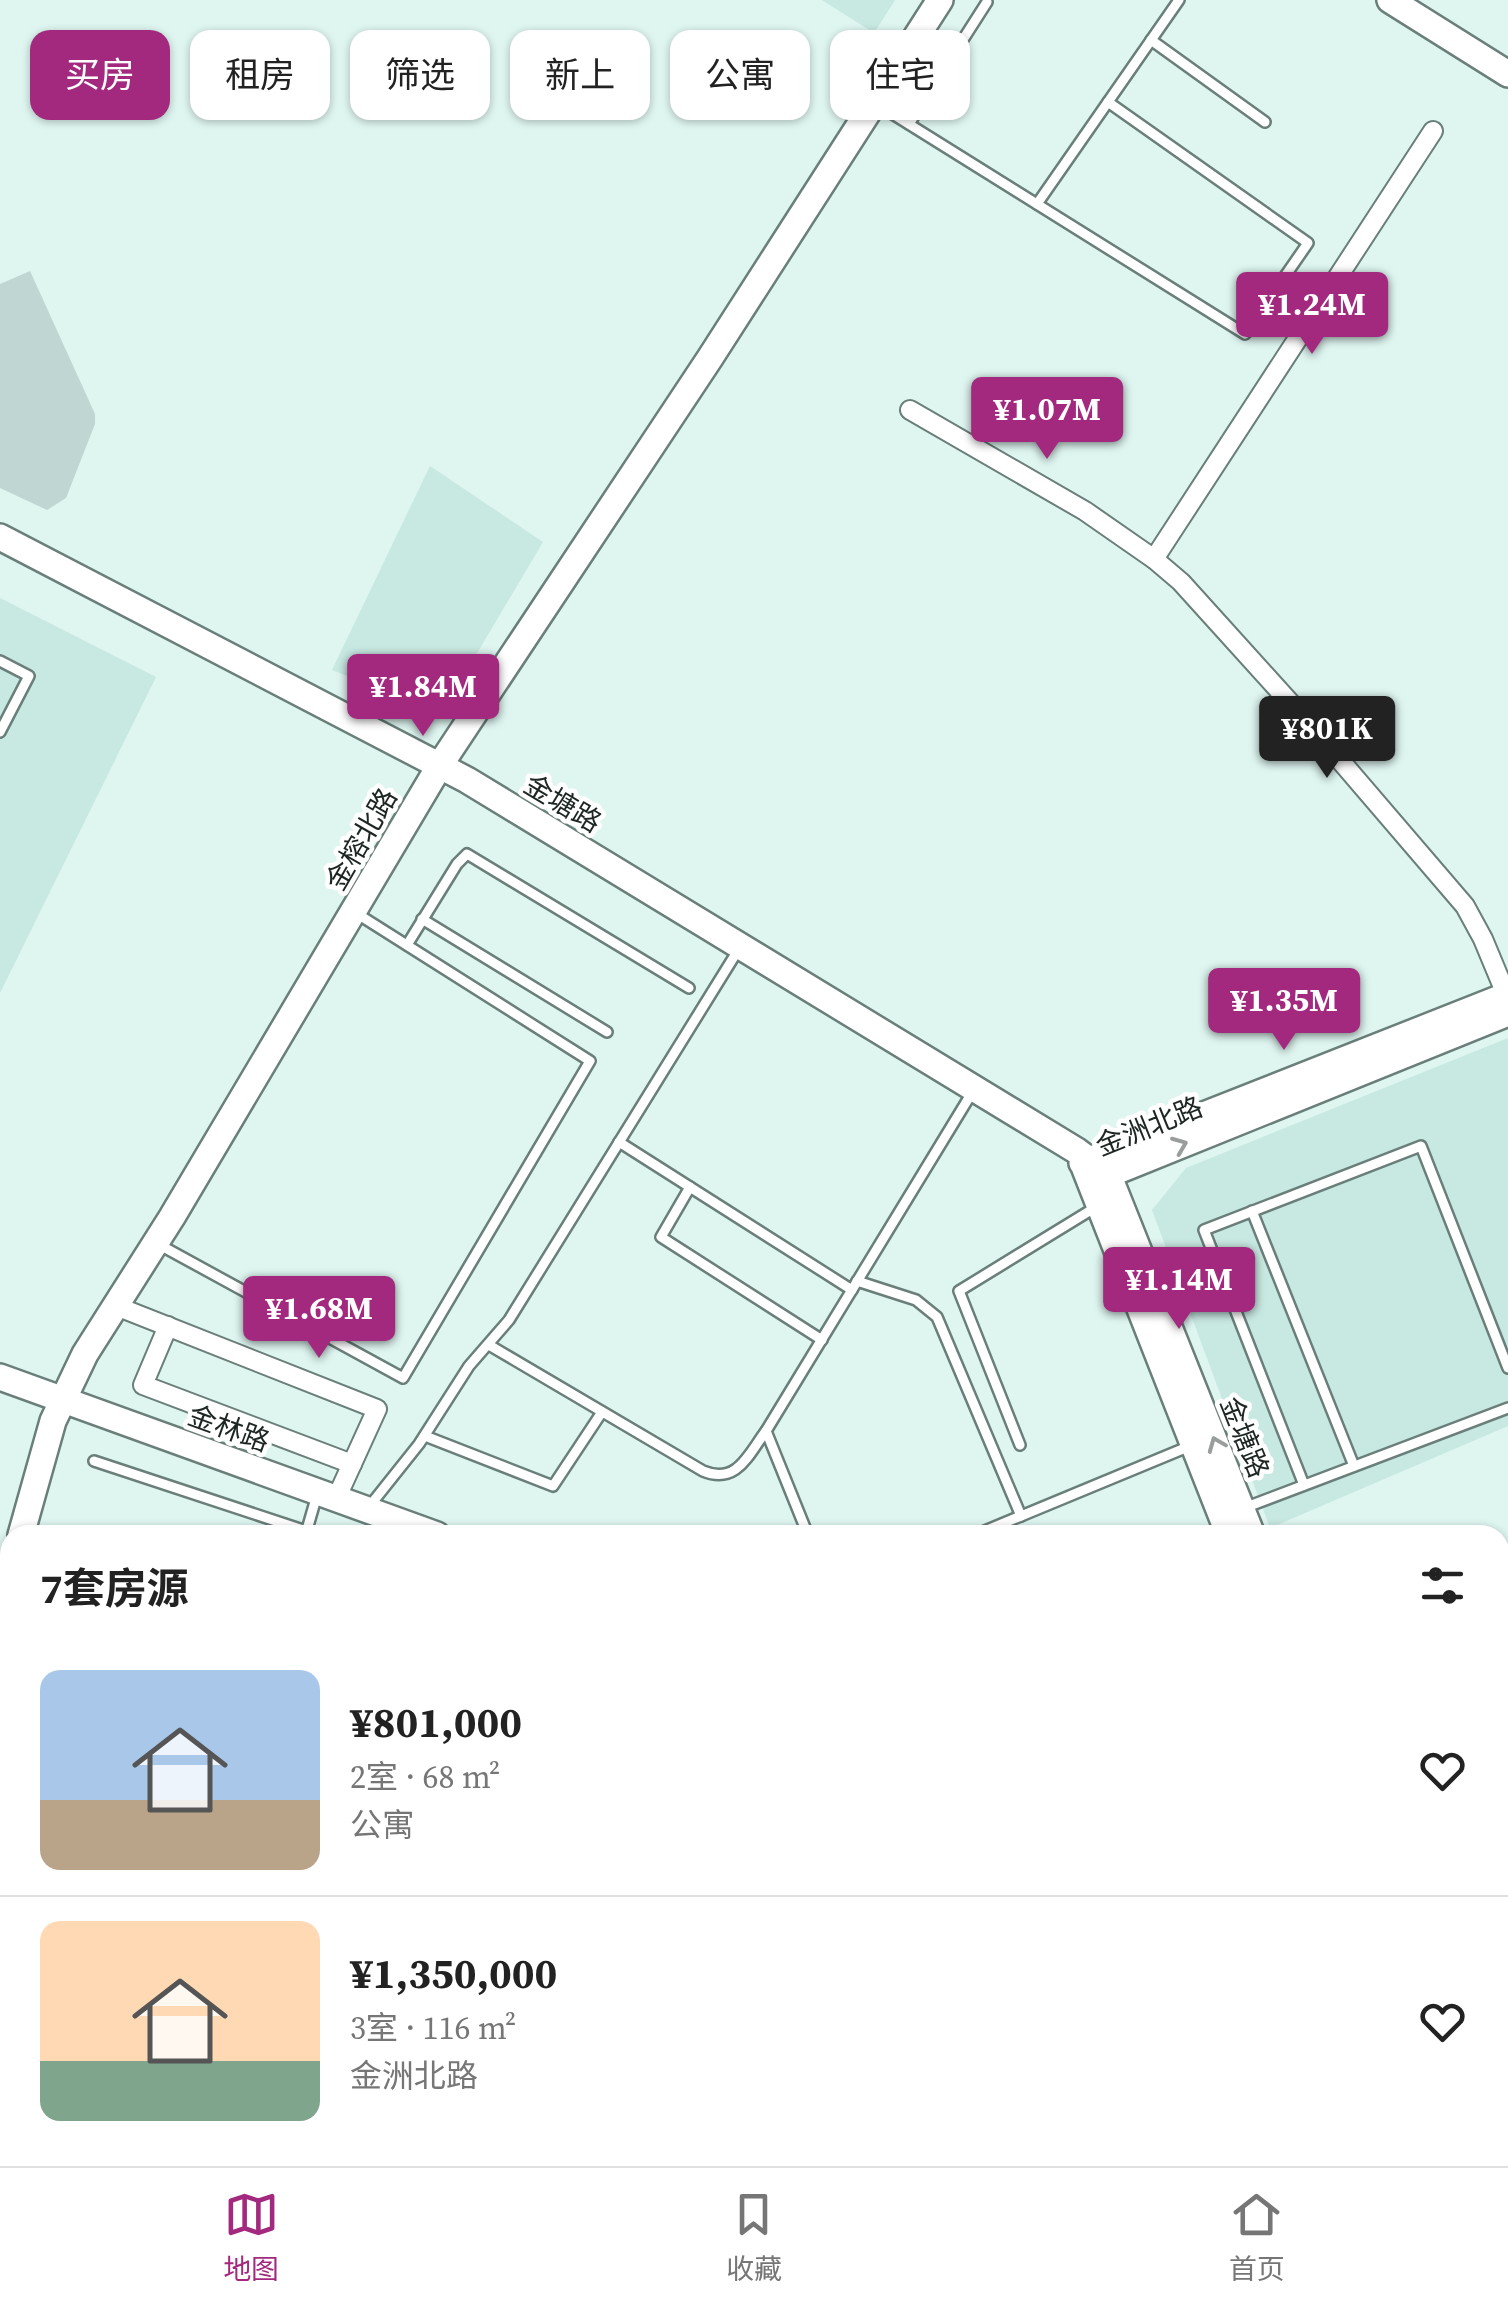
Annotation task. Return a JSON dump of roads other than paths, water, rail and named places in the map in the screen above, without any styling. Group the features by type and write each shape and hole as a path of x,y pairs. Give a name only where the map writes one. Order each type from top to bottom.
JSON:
{"street":[{"name":"金榕北路","path":"920,30 940,0"},
{"path":"1390,0 1507,72"},
{"name":"金榕北路","path":"23,1525 62,1398 116,1306 440,764 699,374 861,120"},
{"path":"1154,559 1432,131"},
{"path":"910,410 1085,511 1154,559 1205,606 1465,906 1508,997"},
{"name":"金塘路","path":"0,537 440,764 974,1088 1091,1173 1230,1520"},
{"name":"金洲北路","path":"1091,1173 1508,997"},
{"name":"金洲北路","path":"1091,1173 1508,1013"},
{"name":"金塘路","path":"1091,1173 1194,1444 1230,1520"},
{"path":"116,1306 377,1409 352,1464 327,1495"},
{"path":"168,1326 143,1385 352,1464"},
{"name":"金林路","path":"0,1377 409,1525"}],"lane":[{"path":"1037,204 1179,0"},
{"path":"909,124 987,2"},
{"path":"1151,40 1266,122"},
{"path":"902,120 1244,334 1308,243 1108,102"},
{"path":"0,661 28,676 0,732"},
{"path":"407,945 456,864 467,854 688,988"},
{"path":"156,1243 403,1378 590,1060 353,912"},
{"path":"422,920 607,1032"},
{"path":"366,1510 424,1436 468,1366 510,1320 740,946"},
{"path":"489,1345 712,1474 736,1472 766,1431 974,1088"},
{"path":"619,1142 855,1285 916,1300 937,1317 1020,1516"},
{"path":"1304,1485 1204,1230 1420,1146 1508,1368"},
{"path":"1020,1446 958,1290 1091,1173"},
{"path":"690,1187 662,1237 822,1340"},
{"path":"1252,1211 1354,1466"},
{"path":"1230,1520 1304,1485 1508,1408"},
{"path":"424,1436 553,1486 602,1412"},
{"path":"766,1431 804,1525"},
{"path":"999,1525 1194,1444"},
{"path":"94,1461 282,1525"},
{"path":"310,1525 327,1495"}]}
